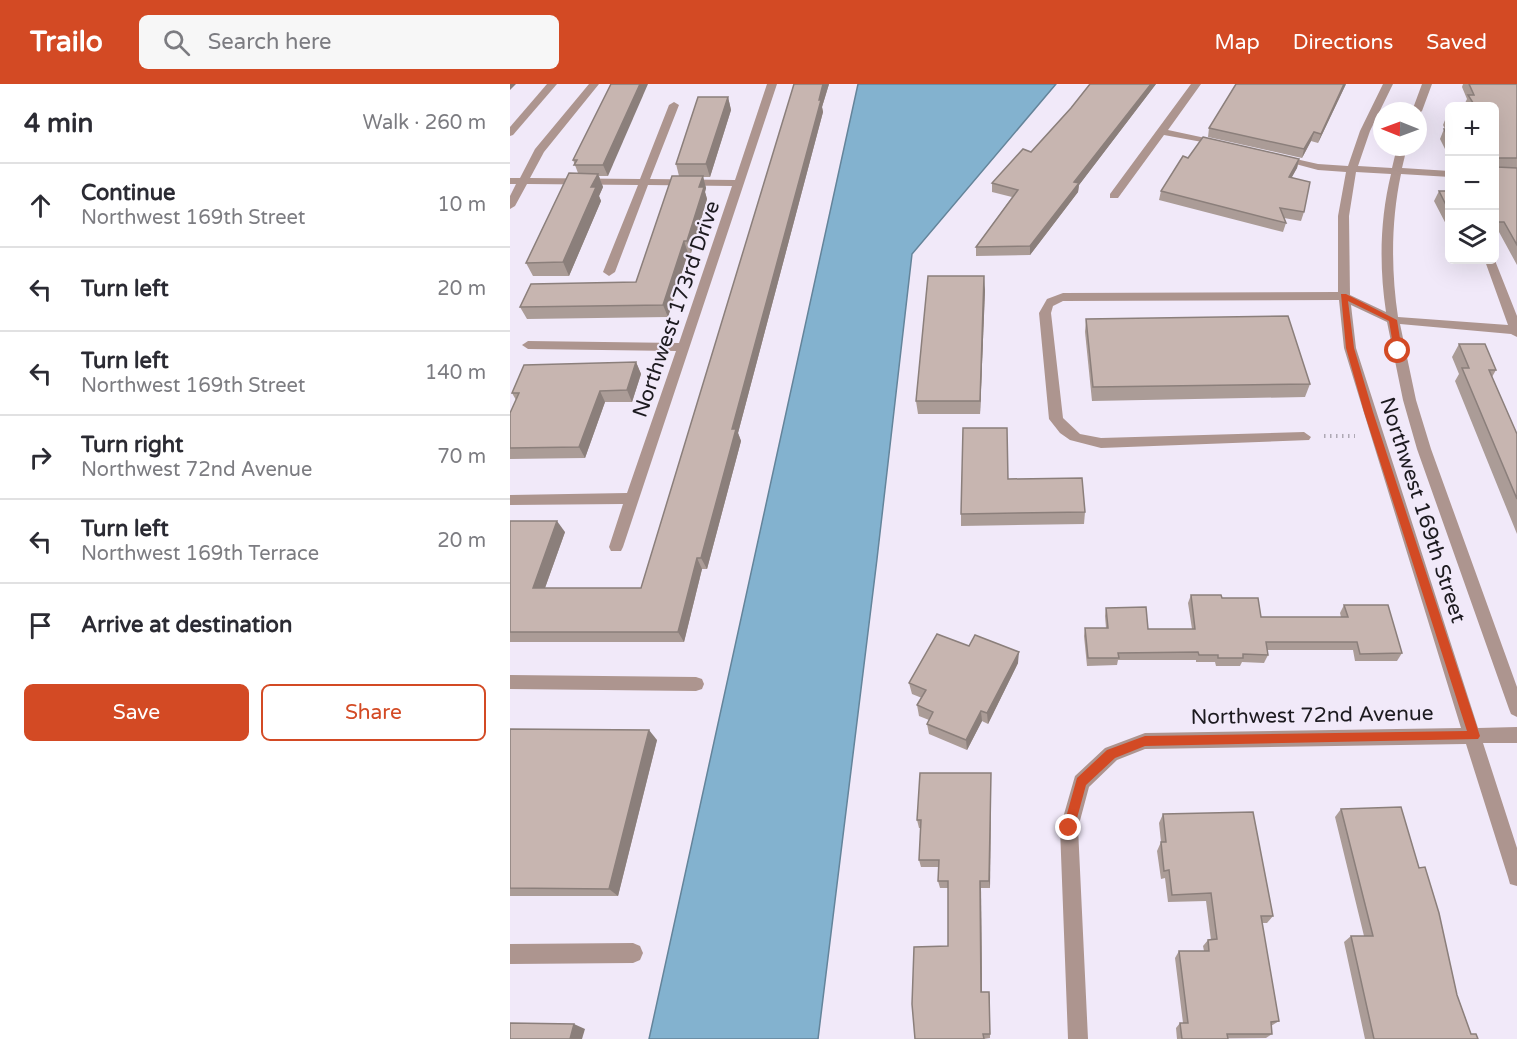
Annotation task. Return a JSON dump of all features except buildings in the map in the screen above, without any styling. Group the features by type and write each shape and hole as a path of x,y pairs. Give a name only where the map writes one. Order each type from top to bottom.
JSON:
{"street":[{"path":"510,133 552,84"},
{"path":"510,206 539,151 594,84"},
{"name":"Northwest 173rd Drive","path":"616,547 772,84"},
{"path":"1114,196 1196,84"},
{"path":"1420,102 1427,84"},
{"name":"Northwest 169th Street","path":"1383,85 1362,139 1346,198 1341,240 1343,296 1350,348 1517,877"},
{"path":"609,272 674,105"},
{"path":"1161,131 1228,146"},
{"path":"1262,154 1318,167 1445,174"},
{"name":"Northwest 169th Street","path":"1399,156 1389,200 1386,243 1388,293 1393,320 1415,415 1436,487 1517,709"},
{"path":"510,181 739,183"},
{"path":"1304,437 1101,443 1083,442 1071,436 1062,429 1056,419 1047,304 1063,297 1343,296 1393,320 1516,332 1513,315 1492,264"},
{"path":"528,345 684,348"},
{"path":"510,500 633,498"},
{"path":"510,682 696,684"},
{"name":"Northwest 72nd Avenue","path":"1078,1039 1069,828 1081,782 1111,754 1145,741 1517,735"},
{"path":"510,954 633,953"}],"path":[{"path":"1304,437 1377,435"}],"water":[{"path":"858,84 1056,84 912,254 818,1039 649,1039"}],"route":[{"path":"1069,828 1081,782 1111,754 1145,741 1474,736 1369,412 1350,348 1343,296 1393,320 1398,351"}]}
